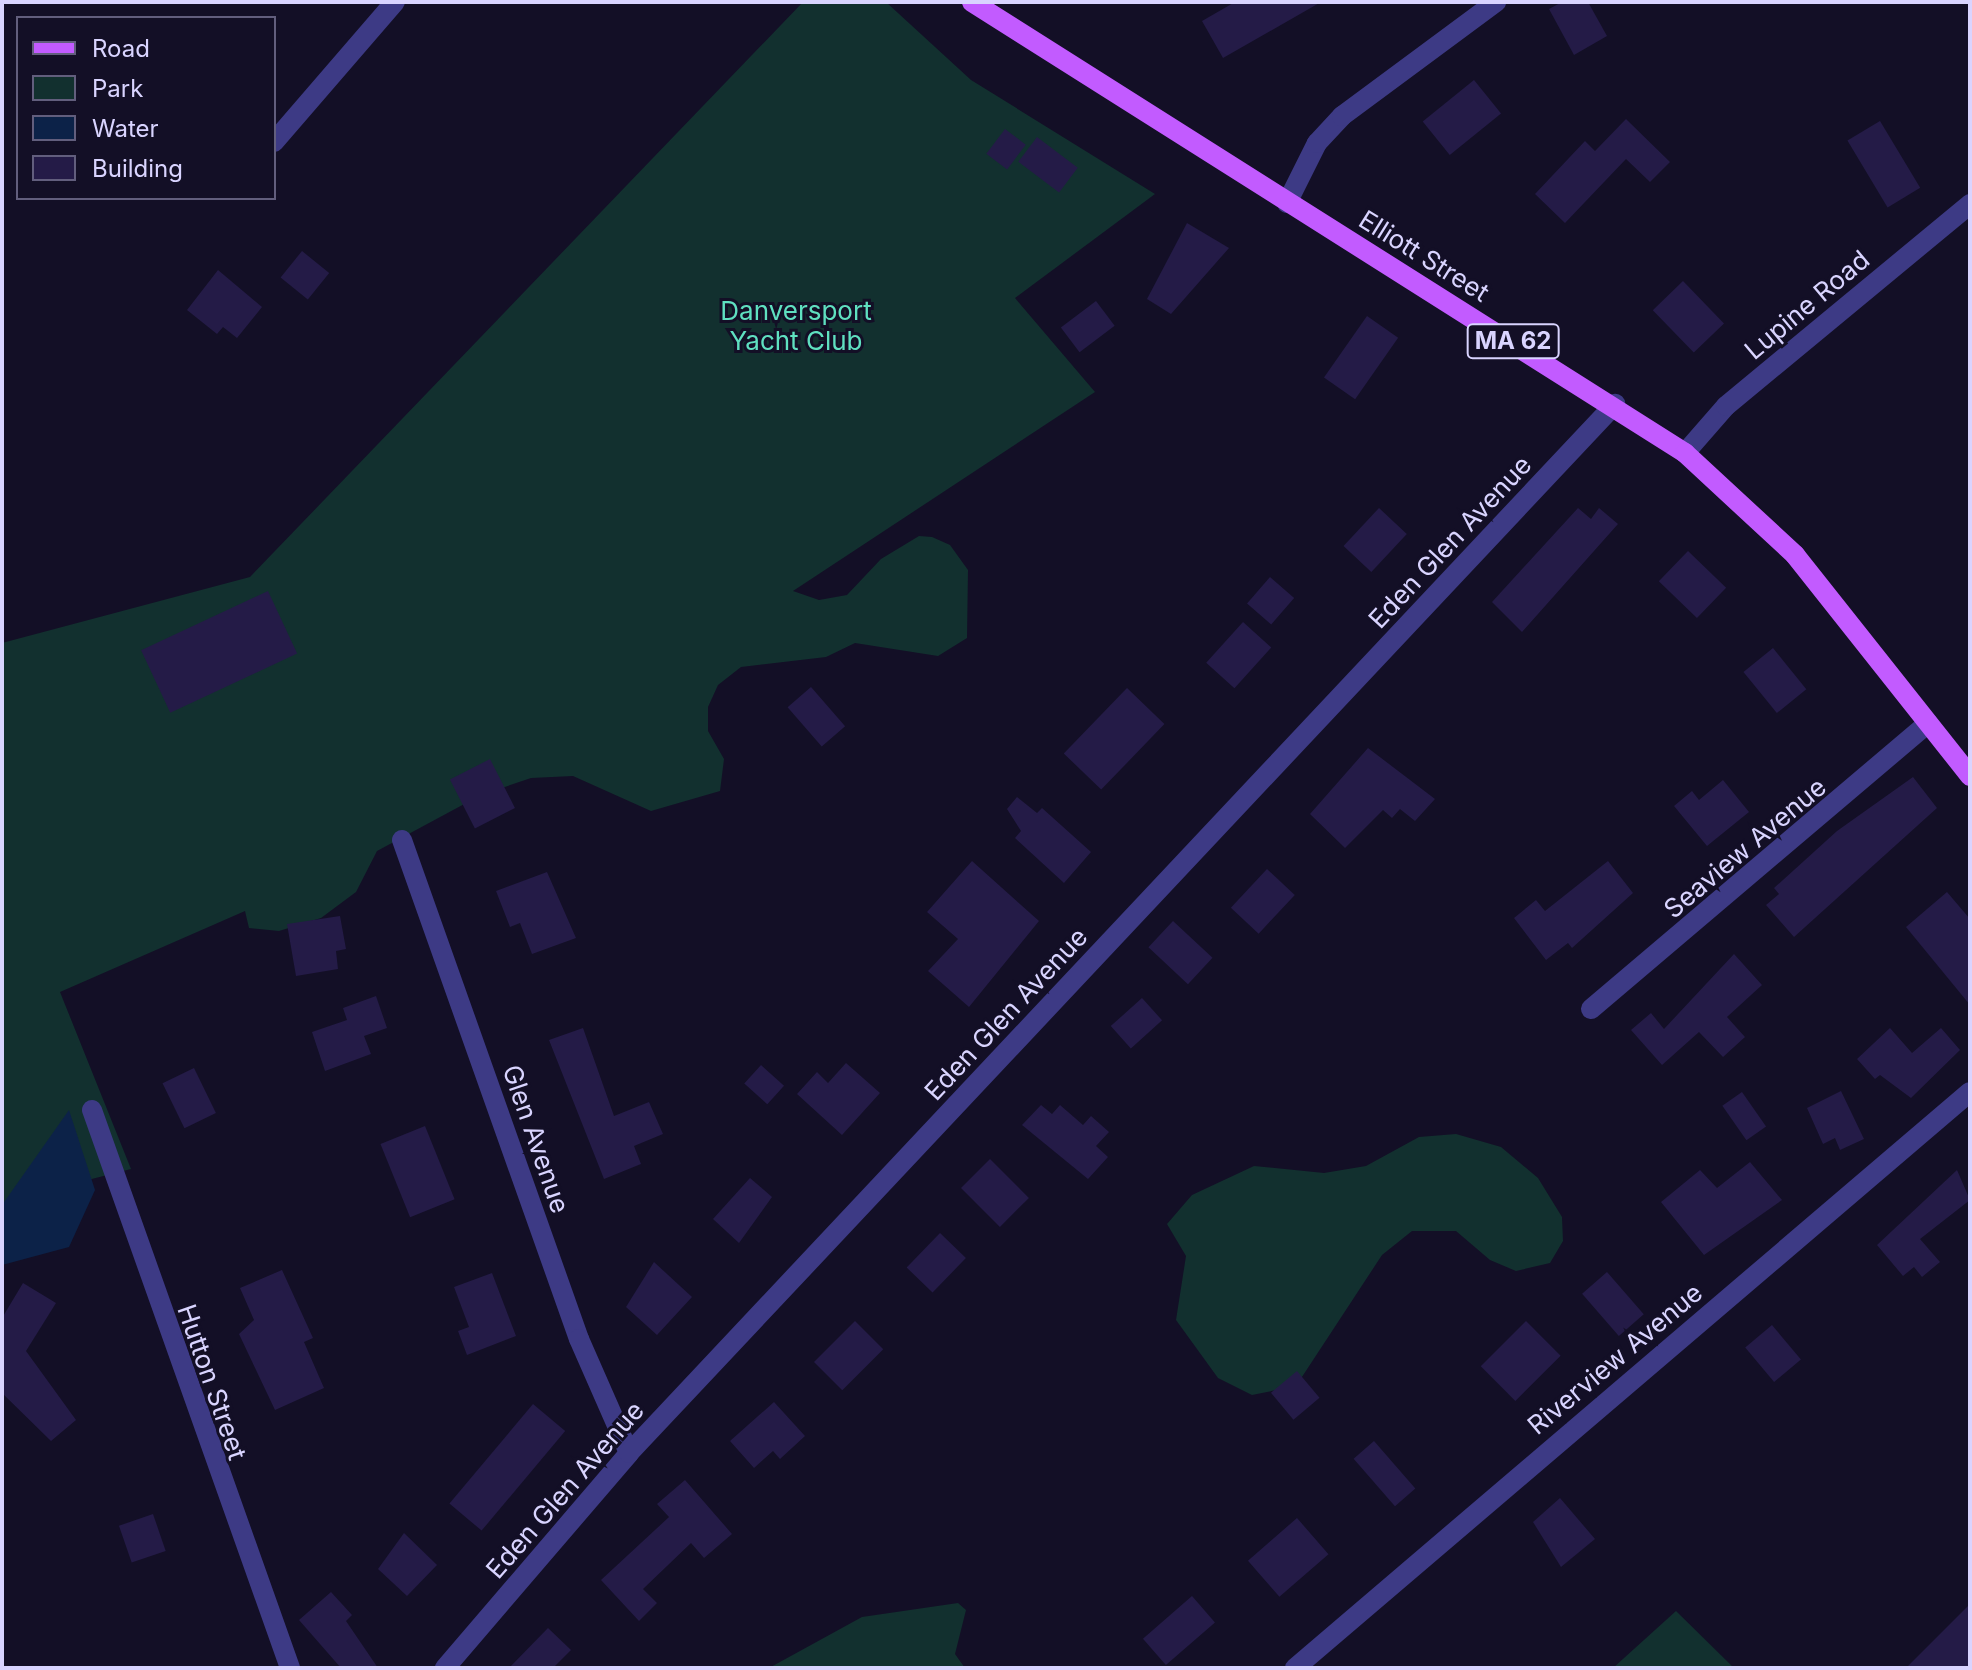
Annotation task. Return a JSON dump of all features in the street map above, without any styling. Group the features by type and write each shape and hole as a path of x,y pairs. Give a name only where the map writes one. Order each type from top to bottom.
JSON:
{"main road":[{"name":"Elliott Street","path":"972,2 1287,203 1615,404 1685,453 1795,555 1970,776"}],"street":[{"path":"276,140 395,2"},
{"path":"1287,203 1317,143 1342,116 1496,2"},
{"name":"Lupine Road","path":"1685,453 1726,406 1970,204"},
{"name":"Eden Glen Avenue","path":"445,1668 629,1453 1615,404"},
{"name":"Seaview Avenue","path":"1591,1009 1928,723"},
{"name":"Glen Avenue","path":"402,840 579,1339 629,1453"},
{"name":"Riverview Avenue","path":"1295,1668 1970,1092"},
{"name":"Hutton Street","path":"92,1110 290,1668"}],"green space":[{"name":"Danversport Yacht Club","path":"803,2 886,2 971,80 1155,194 1015,298 1095,392 793,591 819,600 847,595 881,559 919,536 932,537 950,545 968,570 967,638 938,656 855,643 826,657 741,667 718,685 708,707 708,731 724,759 720,791 651,811 573,776 531,778 481,795 377,851 356,892 321,918 279,931 249,928 245,911 60,992 131,1169 9,1200 2,1208 2,643 250,577"},
{"path":"1456,1134 1501,1147 1538,1178 1562,1217 1563,1241 1550,1263 1516,1271 1490,1260 1456,1231 1412,1231 1382,1255 1296,1386 1252,1395 1218,1378 1176,1320 1186,1256 1167,1224 1192,1195 1254,1166 1324,1173 1366,1166 1419,1137"},
{"path":"958,1603 966,1610 955,1654 965,1668 769,1668 862,1617"},
{"path":"1676,1611 1734,1668 1613,1668"}],"water":[{"path":"69,1110 95,1190 69,1247 2,1265 2,1205"}],"building":[{"path":"1235,2 1321,2 1223,58 1202,21"},
{"path":"1562,2 1588,2 1607,36 1574,55 1549,9"},
{"path":"1474,80 1501,113 1450,155 1423,122"},
{"path":"1626,119 1670,162 1650,182 1626,159 1565,223 1535,194 1585,141 1595,151"},
{"path":"1880,121 1920,188 1888,207 1847,141"},
{"path":"1005,129 1026,145 1007,169 986,154"},
{"path":"1037,137 1078,168 1059,192 1018,162"},
{"path":"1187,223 1229,248 1171,314 1147,299"},
{"path":"302,251 329,273 308,299 281,277"},
{"path":"218,270 262,307 237,338 223,327 217,334 187,310"},
{"path":"1683,281 1724,323 1694,353 1653,310"},
{"path":"1096,301 1115,326 1080,352 1061,327"},
{"path":"1367,316 1398,338 1355,399 1324,377"},
{"path":"1379,508 1407,534 1371,572 1344,546"},
{"path":"1578,508 1591,519 1599,508 1618,524 1522,632 1492,602"},
{"path":"1688,551 1726,588 1697,618 1659,581"},
{"path":"1270,577 1294,598 1271,624 1247,603"},
{"path":"268,591 297,654 170,713 141,650"},
{"path":"1243,622 1271,647 1234,688 1206,663"},
{"path":"1773,648 1806,689 1777,713 1743,672"},
{"path":"811,687 845,726 822,747 788,707"},
{"path":"1127,688 1164,724 1101,790 1064,753"},
{"path":"1368,748 1435,799 1415,821 1400,809 1392,818 1383,810 1345,848 1310,814"},
{"path":"490,759 515,808 475,828 450,779"},
{"path":"1913,777 1937,808 1794,937 1766,905 1779,894 1774,888 1837,831"},
{"path":"1723,780 1749,812 1707,846 1674,806 1692,791 1699,800"},
{"path":"1017,797 1037,813 1042,808 1091,852 1064,883 1015,838 1021,831 1007,809"},
{"path":"972,861 1039,921 969,1007 928,971 958,939 927,912"},
{"path":"1608,861 1633,893 1572,948 1568,943 1546,960 1514,918 1536,900 1545,911"},
{"path":"1267,869 1295,895 1259,934 1231,908"},
{"path":"547,872 576,938 532,954 520,923 510,927 496,891"},
{"path":"1947,892 1970,919 1970,1005 1906,927"},
{"path":"340,916 346,949 336,951 338,969 296,976 287,924"},
{"path":"1173,921 1212,958 1188,984 1148,947"},
{"path":"1734,954 1762,985 1727,1017 1745,1037 1723,1057 1699,1032 1662,1065 1631,1030 1651,1013 1664,1029"},
{"path":"376,996 387,1028 364,1036 371,1054 325,1071 312,1032 347,1020 343,1008"},
{"path":"1142,998 1162,1020 1131,1048 1111,1026"},
{"path":"583,1028 614,1116 649,1102 663,1134 634,1146 641,1164 604,1179 549,1040"},
{"path":"1890,1028 1912,1053 1941,1028 1960,1050 1911,1098 1880,1075 1875,1079 1857,1059"},
{"path":"846,1063 880,1093 842,1135 797,1094 817,1072 828,1083"},
{"path":"761,1065 784,1086 767,1104 744,1084"},
{"path":"194,1068 216,1113 184,1128 163,1083"},
{"path":"1841,1091 1864,1139 1840,1150 1835,1138 1823,1144 1807,1108"},
{"path":"1742,1092 1766,1126 1746,1140 1722,1106"},
{"path":"1041,1105 1052,1114 1060,1105 1083,1125 1091,1116 1109,1132 1096,1146 1108,1157 1088,1179 1022,1125"},
{"path":"425,1126 455,1199 410,1217 380,1144"},
{"path":"990,1159 1029,1198 1000,1227 961,1188"},
{"path":"1750,1162 1782,1200 1704,1255 1661,1202 1700,1170 1717,1188"},
{"path":"1957,1170 1970,1200 1920,1239 1940,1262 1922,1277 1914,1267 1903,1276 1877,1245"},
{"path":"750,1178 772,1197 739,1243 713,1219"},
{"path":"940,1233 966,1258 933,1293 907,1268"},
{"path":"654,1262 692,1297 657,1335 626,1307"},
{"path":"282,1270 313,1338 304,1342 324,1388 275,1410 239,1334 254,1320 240,1288"},
{"path":"1607,1272 1644,1314 1619,1336 1582,1294"},
{"path":"492,1273 516,1336 467,1355 458,1331 469,1327 454,1287"},
{"path":"23,1283 56,1303 26,1351 76,1420 51,1441 2,1393 2,1318"},
{"path":"855,1321 883,1349 842,1390 814,1362"},
{"path":"1526,1321 1561,1356 1515,1401 1481,1366"},
{"path":"1772,1325 1801,1359 1774,1382 1745,1347"},
{"path":"1297,1371 1319,1398 1293,1420 1271,1393"},
{"path":"774,1402 805,1436 780,1459 773,1451 754,1468 730,1441"},
{"path":"533,1404 565,1431 482,1531 449,1504"},
{"path":"1374,1441 1415,1489 1395,1506 1354,1459"},
{"path":"685,1480 732,1534 704,1558 691,1543 643,1589 657,1603 639,1621 601,1580 669,1517 657,1504"},
{"path":"1560,1498 1595,1539 1561,1567 1533,1522"},
{"path":"153,1514 166,1551 132,1563 119,1526"},
{"path":"1297,1518 1328,1554 1279,1597 1248,1561"},
{"path":"404,1533 437,1565 407,1596 378,1569"},
{"path":"331,1592 352,1615 346,1621 378,1668 341,1668 299,1620"},
{"path":"1192,1596 1215,1622 1166,1665 1143,1639"},
{"path":"1970,1604 1970,1668 1906,1668"},
{"path":"548,1628 571,1650 553,1668 509,1668"}]}
